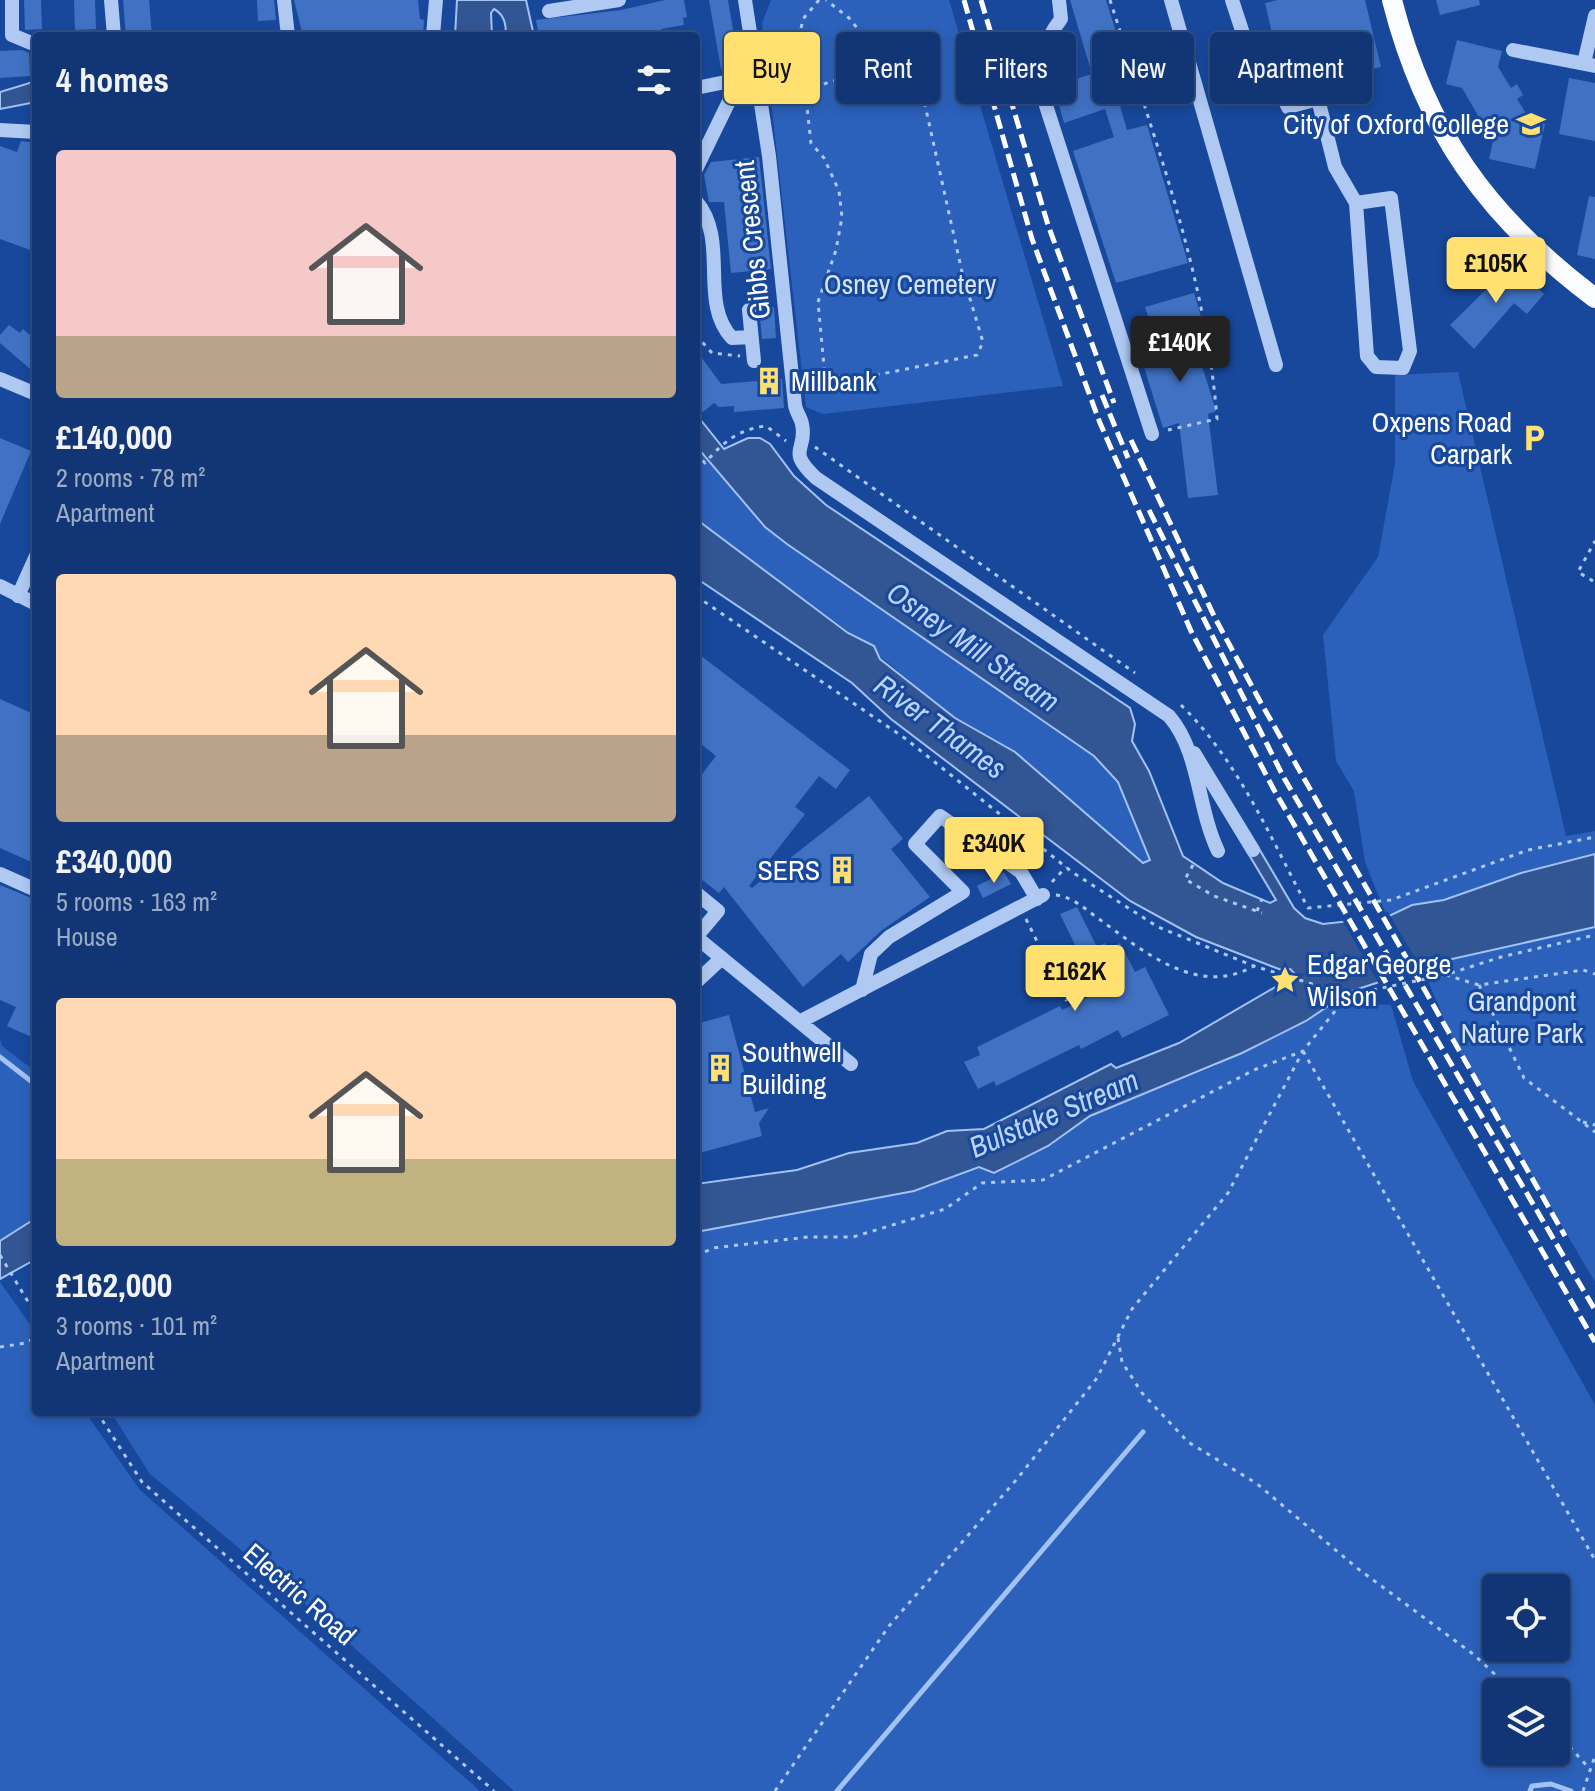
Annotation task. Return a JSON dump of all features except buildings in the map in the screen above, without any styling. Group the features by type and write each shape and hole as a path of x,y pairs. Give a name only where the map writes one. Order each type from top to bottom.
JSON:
{"main road":[{"path":"1392,0 1412,71 1439,130 1468,175 1532,245 1595,298"}],"street":[{"path":"12,0 12,35 32,43"},
{"path":"111,0 114,32"},
{"path":"284,0 288,32"},
{"path":"433,32 436,0"},
{"path":"549,11 619,0"},
{"name":"Gibbs Crescent","path":"745,0 751,32"},
{"path":"1059,0 1061,19 1047,38 1041,57 1041,90 1152,434"},
{"path":"1171,0 1276,365"},
{"path":"1232,0 1250,55 1271,74 1288,107 1318,99 1335,167 1356,203 1367,356 1376,367 1403,368 1410,351 1391,198 1356,203"},
{"path":"1513,50 1590,64 1595,16"},
{"path":"700,87 724,82"},
{"path":"700,161 728,104"},
{"name":"Gibbs Crescent","path":"762,104 794,400 802,423"},
{"path":"0,130 32,132"},
{"path":"700,205 706,212 713,233 719,320 732,338 751,337"},
{"path":"749,310 754,361"},
{"path":"0,379 32,392"},
{"path":"802,423 797,451 816,478 1169,716 1253,850"},
{"path":"18,596 32,565"},
{"path":"0,586 32,602"},
{"path":"1190,746 1201,811 1218,851"},
{"path":"801,1021 862,990 1021,908 1040,897 1021,872 940,816 915,844 963,892 889,937 871,954 862,990"},
{"path":"0,874 32,888"},
{"path":"700,896 718,911 700,932"},
{"path":"700,940 851,1064"},
{"path":"700,978 722,958"}],"path":[{"path":"800,32 803,19 819,0"},
{"path":"826,0 849,18 860,32"},
{"path":"1110,0 1192,260 1214,380 1217,419 1152,434"},
{"path":"807,104 811,143 824,158 839,191 842,217 836,250 818,302 825,377 876,375 930,366 977,355 983,342 962,272 925,104"},
{"path":"802,423 815,449 1143,679"},
{"path":"700,457 705,463 740,431 766,426 797,451"},
{"path":"1591,579 1578,572 1595,541"},
{"path":"700,599 906,739 1066,867 1158,927 1254,966 1348,995 1445,975 1501,957 1595,935"},
{"path":"1169,697 1182,706 1219,748 1273,834 1308,908 1391,900 1528,850 1595,837"},
{"path":"1193,865 1185,879 1214,896 1262,913"},
{"path":"1040,897 1066,867"},
{"path":"1040,897 1060,895 1078,903 1147,953 1194,977 1237,976 1254,966"},
{"path":"1257,911 1262,899"},
{"path":"1021,908 1066,1000 1086,990 1075,968 1055,977"},
{"path":"1445,975 1479,985 1583,970 1595,974"},
{"path":"1479,985 1524,1078 1595,1132"},
{"path":"775,1791 889,1626 1026,1468 1097,1378 1132,1309 1228,1193 1303,1051 1348,995"},
{"path":"700,1254 713,1248 808,1237 853,1237 945,1209 982,1183 1043,1180 1254,1070 1303,1051"},
{"path":"1303,1051 1595,1560"},
{"path":"1582,1122 1595,1125"},
{"path":"0,1255 32,1308"},
{"path":"1118,1338 1122,1362 1142,1393 1188,1442 1256,1483 1357,1568 1473,1654 1499,1678"},
{"path":"0,1347 32,1339"},
{"name":"Electric Road","path":"100,1416 142,1482 494,1791"},
{"path":"1570,1747 1589,1768"},
{"path":"1583,1791 1595,1756"}],"green space":[{"name":"Osney Cemetery","path":"771,0 949,0 958,32 956,32 956,104 980,104 1063,386 823,414 806,407 771,104 820,104 820,32 763,32 762,23"},
{"path":"1458,372 1566,836 1595,831 1595,854 1521,873 1444,900 1412,905 1387,917 1365,862 1354,791 1336,761 1323,635 1378,557 1395,464 1395,375"},
{"path":"700,451 765,527 1094,756 1118,782 1150,860 1146,864 1109,837 1015,752 955,718 865,644 700,522"},
{"name":"Grandpont Nature Park","path":"1595,927 1595,1282 1453,1041 1429,983 1443,961"},
{"path":"1342,997 1354,1003 1391,1005 1413,1081 1595,1405 1595,1791 514,1791 301,1600 149,1473 113,1416 700,1416 700,1231 930,1187 942,1178 964,1171 1019,1161 1090,1116 1213,1067"},
{"path":"0,1039 2,1046 32,1069 32,1221 0,1241"},
{"path":"0,1282 32,1327 32,1416 88,1416 140,1490 480,1791 0,1791"}],"water":[{"path":"457,0 526,0 533,32 506,32 501,14 494,9 491,13 492,32 455,32"},
{"path":"32,82 32,103 0,109 0,92"},
{"path":"700,419 724,449 748,438 760,438 770,444 794,476 826,505 1130,708 1135,724 1132,741 1149,771 1183,856 1223,883 1270,903 1276,900 1248,853 1258,847 1294,908 1305,918 1323,924 1387,917 1412,905 1444,900 1521,873 1595,854 1595,927 1443,961 1349,992 1306,1021 1242,1053 1090,1116 1048,1146 994,1173 979,1167 914,1191 700,1231 700,1183 797,1170 849,1153 917,1143 947,1131 984,1129 1111,1064 1116,1068 1179,1043 1296,975 1290,969 1284,971 1196,937 1130,901 891,719 852,683 700,581 700,522 848,633 874,646 880,659 955,718 1015,752 1143,863 1150,860 1118,782 1094,756 765,527 700,451"},
{"path":"32,1221 32,1261 0,1279 0,1241"}],"pier":[{"path":"1388,912 1424,973 1381,988 1341,918"}],"waterway":[{"path":"0,1057 32,1082"},
{"path":"837,1791 1143,1432"},
{"path":"1530,1791 1532,1786 1551,1784 1571,1791"}],"railway":[{"path":"964,0 1032,239 1100,423 1191,631 1274,790 1595,1342"},
{"path":"981,0 1048,225 1114,403"},
{"path":"1102,395 1128,458"},
{"path":"1131,440 1215,618 1261,703 1565,1236"},
{"path":"1149,510 1284,778 1595,1310"}],"place":[{"name":"City of Oxford College","path":"1531,124"},
{"name":"Millbank","path":"769,381"},
{"name":"Oxpens Road Carpark","path":"1534,438"},
{"name":"SERS","path":"842,870"},
{"name":"Edgar George Wilson","path":"1285,980"},
{"name":"Southwell Building","path":"720,1068"}],"water label":[{"name":"Osney Mill Stream","path":"973,647"},
{"name":"River Thames","path":"940,727"},
{"name":"Bulstake Stream","path":"1054,1114"}]}
